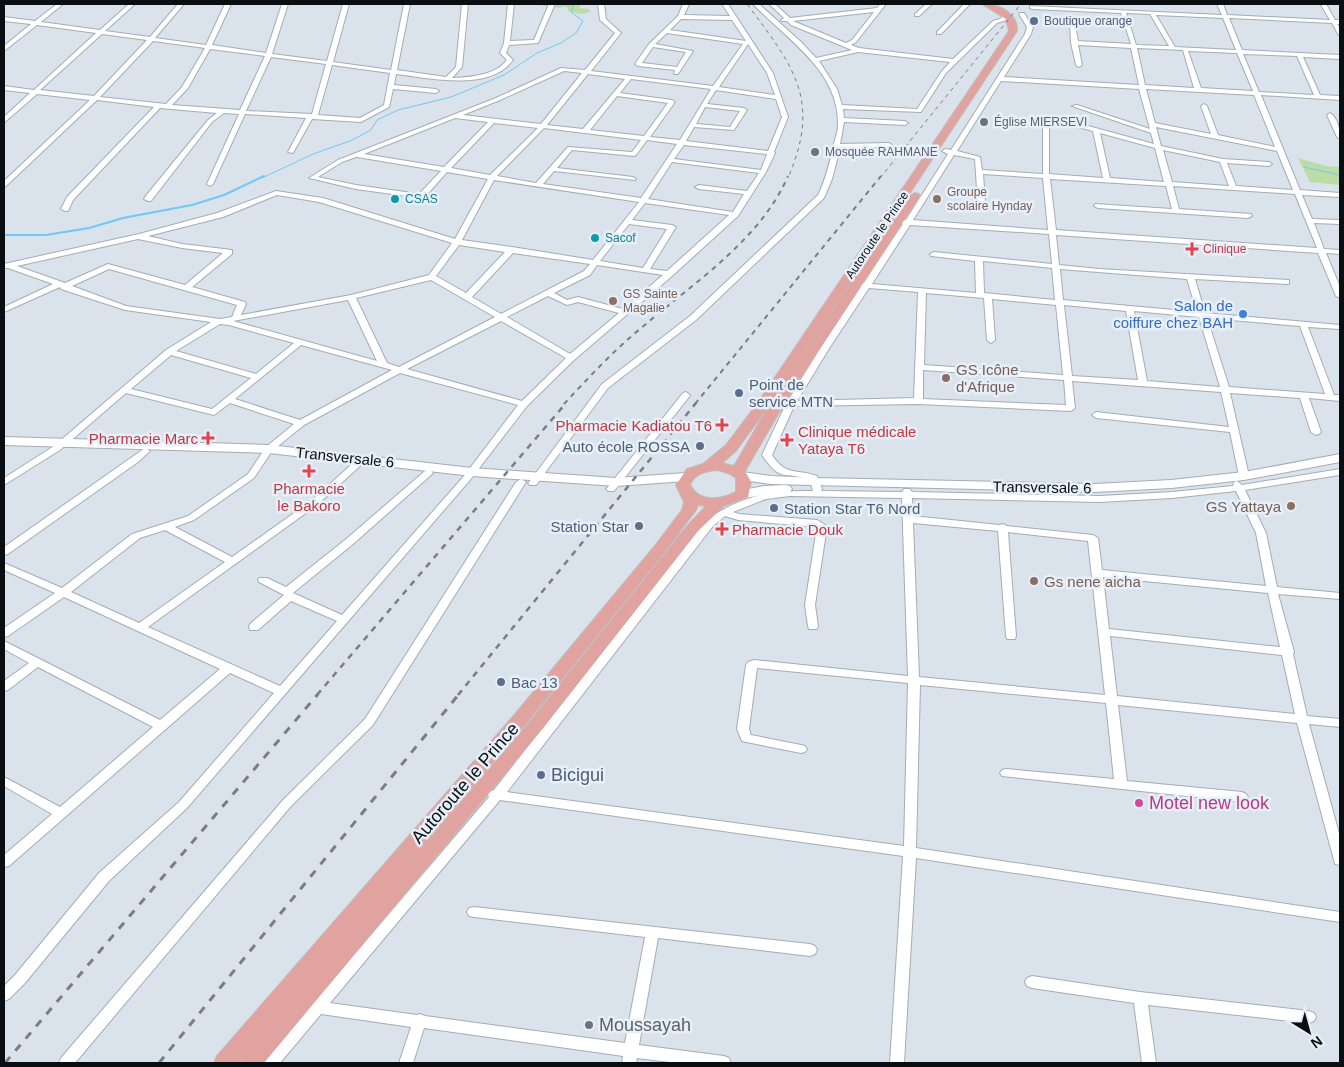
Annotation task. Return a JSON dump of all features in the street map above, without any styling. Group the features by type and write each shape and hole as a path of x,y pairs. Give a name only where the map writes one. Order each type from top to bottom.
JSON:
{"main road":[{"path":"986,4 1016,16"},
{"path":"996,4 1016,16"},
{"name":"Autoroute le Prince","path":"739,474 778,404 862,285 949,152 1022,32 1022,27 1016,16"},
{"name":"Autoroute le Prince","path":"708,466 731,448 764,403 1013,31 1016,16"},
{"name":"Transversale 6","path":"4,441 144,451 267,452 354,466 469,475"},
{"name":"Transversale 6","path":"4,448 60,445 267,452 530,481 614,485 642,489 686,486"},
{"name":"Transversale 6","path":"743,494 764,493 817,485 1094,488 1240,482 1340,458"},
{"path":"708,466 728,468 739,474 746,486 743,494 719,508 707,502 686,486 695,470 708,466"},
{"name":"Transversale 6","path":"739,474 771,480 907,493 1095,493 1175,490 1300,475 1340,466"},
{"name":"Autoroute le Prince","path":"225,1063 522,717 659,550 689,510 691,502 686,486"},
{"name":"Autoroute le Prince","path":"251,1063 309,1006 489,793 544,715 694,528 719,508"}],"street":[{"path":"4,49 60,4"},
{"path":"4,120 132,4"},
{"path":"4,185 96,98 153,39 181,4"},
{"path":"167,107 185,88 208,47 228,4"},
{"path":"210,184 268,56 285,4"},
{"path":"291,152 312,116 346,4"},
{"path":"4,88 222,112 361,120 387,106 407,4"},
{"path":"447,80 459,67 465,4"},
{"path":"4,19 447,80 466,79 498,70 508,63 510,60 503,53 507,43 511,4"},
{"path":"507,43 536,42 552,4"},
{"path":"4,482 60,445 169,352 217,322 350,297 432,277 457,242 492,177 543,126 588,73 618,33 603,20 601,4"},
{"path":"679,69 638,64 651,45 680,17 686,4"},
{"path":"4,995 20,979 104,877 183,805 469,475 524,404 571,358 669,274 734,214 750,193 764,172 786,117 770,73 725,4"},
{"path":"66,1063 287,803 369,722 530,481 605,386 693,318 821,196 829,181 840,120 839,107 828,79 817,60 756,4"},
{"path":"773,5 784,4"},
{"path":"846,46 854,41 883,4"},
{"path":"917,15 929,4"},
{"path":"939,33 967,4"},
{"path":"1117,4 1134,46 1142,87 1176,211"},
{"path":"1220,4 1340,296"},
{"path":"773,5 793,24 858,50 954,61"},
{"path":"839,107 919,111 944,72 994,22 1016,16 1033,5 1340,22"},
{"path":"1324,5 1340,33"},
{"path":"774,21 878,10"},
{"path":"1152,13 1173,48"},
{"path":"981,202 978,158 949,152 1028,34 1030,27 1016,16"},
{"path":"680,17 733,18"},
{"path":"1072,25 1079,65"},
{"path":"665,31 749,43"},
{"path":"4,633 63,593 136,536 191,518 251,476 267,452 301,423 587,273 643,201 682,142 703,105 749,43"},
{"path":"1074,43 1340,57"},
{"path":"651,45 690,51 669,82"},
{"path":"1185,49 1198,90"},
{"path":"817,60 858,50"},
{"path":"1299,55 1318,96"},
{"path":"492,121 419,196 356,187 312,178 356,154 498,99 561,70 669,82 779,98"},
{"path":"586,130 629,78"},
{"path":"999,79 1340,98"},
{"path":"391,87 436,91"},
{"path":"538,185 570,148 632,154 646,138 672,101 616,94"},
{"path":"691,125 732,129 744,110 703,105"},
{"path":"65,209 70,199 158,106"},
{"path":"1075,106 1154,132"},
{"path":"1204,106 1215,136"},
{"path":"148,199 210,121 222,112"},
{"path":"1330,115 1340,137"},
{"path":"453,116 772,153"},
{"path":"840,120 905,123"},
{"path":"778,404 918,401 1071,408 1046,176 1046,121 1059,120 1158,147 1223,161 1269,164"},
{"path":"1152,124 1280,150"},
{"path":"1096,130 1107,180"},
{"path":"836,146 890,145"},
{"path":"356,154 538,185 734,214"},
{"path":"669,160 764,172"},
{"path":"1223,161 1233,188"},
{"path":"552,169 633,179"},
{"path":"980,172 1340,195"},
{"path":"699,186 750,193"},
{"path":"6,266 140,236 228,212 276,193 320,200 457,242 669,274"},
{"path":"1098,206 1248,216"},
{"path":"1309,220 1340,222"},
{"path":"627,222 672,227 645,270"},
{"path":"903,222 1340,252"},
{"path":"140,236 182,246 228,252 187,288"},
{"path":"467,298 512,249"},
{"path":"934,254 1099,271 1286,282"},
{"path":"979,258 991,340"},
{"path":"6,266 125,308 194,316 383,364 397,371 524,404"},
{"path":"4,310 108,266 242,304 236,317"},
{"path":"1190,276 1225,390 1234,430 1240,482 1262,533 1272,589 1302,718 1340,860"},
{"path":"432,277 571,358"},
{"path":"817,485 814,478 808,475 779,472 768,455 790,404 862,285 1340,327"},
{"path":"918,401 922,290"},
{"path":"549,294 568,303 578,299 624,312"},
{"path":"350,297 383,364"},
{"path":"1130,309 1143,384"},
{"path":"1302,324 1330,397"},
{"path":"123,390 214,412 299,343"},
{"path":"169,352 258,377"},
{"path":"920,367 1340,398"},
{"path":"614,485 686,395"},
{"path":"1304,396 1316,432"},
{"path":"229,400 301,423"},
{"path":"1096,415 1234,430"},
{"path":"4,552 136,460 144,451"},
{"path":"140,628 314,503 354,466"},
{"path":"1240,482 1340,472"},
{"path":"254,627 288,594 428,473"},
{"path":"719,508 764,493 907,493 914,680 910,852 898,1063"},
{"path":"719,508 738,518 817,523 822,526 810,605 812,626"},
{"path":"908,519 1091,536 1097,573 1121,784"},
{"path":"166,526 233,562"},
{"path":"1004,528 1011,636"},
{"path":"4,566 282,692"},
{"path":"1097,573 1340,596"},
{"path":"263,580 344,620"},
{"path":"1103,632 1288,652"},
{"path":"4,645 161,726"},
{"path":"4,687 37,662"},
{"path":"801,749 746,738 743,729 752,666 754,664 1340,723"},
{"path":"4,862 228,668"},
{"path":"1006,773 1242,797"},
{"path":"4,782 61,812"},
{"path":"489,793 910,852 1340,917"},
{"path":"474,912 810,950"},
{"path":"631,1057 652,933"},
{"path":"1032,982 1140,998 1309,1017"},
{"path":"1140,998 1149,1063"},
{"path":"271,1063 309,1006 420,1020 631,1057 724,1063"},
{"path":"406,1063 420,1020"}],"green space":[{"path":"581,4 579,8 589,9 590,12 581,14 570,12 565,6 560,8 537,5"},
{"path":"1298,158 1326,166 1340,167 1340,185 1310,182"}],"waterway":[{"path":"262,178 313,154 350,141 371,130 377,120 398,110 451,97 504,75 537,53 561,43 576,33 583,21 571,12 574,4"},
{"path":"1304,167 1340,175"},
{"path":"4,235 46,235 89,228 123,218 192,205 224,195 264,176"}],"railway":[{"path":"747,4 778,46 798,85 802,105 802,126 798,150 788,178"},
{"path":"880,178 1021,4"},
{"path":"564,404 624,343 726,258 761,220 776,199 788,176"},
{"path":"695,404 881,176"},
{"path":"317,695 566,403"},
{"path":"458,695 696,403"},
{"path":"5,1063 318,694"},
{"path":"159,1063 459,694"}],"place":[{"name":"Boutique orange","path":"1034,21"},
{"name":"Église MIERSEVI","path":"984,122"},
{"name":"Mosquée RAHMANE","path":"815,152"},
{"name":"CSAS","path":"395,199"},
{"name":"Groupe scolaire Hynday","path":"937,199"},
{"name":"Sacof","path":"595,238"},
{"name":"Clinique","path":"1192,249"},
{"name":"GS Sainte Magalie","path":"613,301"},
{"name":"Salon de coiffure chez BAH","path":"1243,314"},
{"name":"GS Icône d'Afrique","path":"946,378"},
{"name":"Point de service MTN","path":"739,393"},
{"name":"Pharmacie Kadiatou T6","path":"722,425"},
{"name":"Pharmacie Marc","path":"208,438"},
{"name":"Clinique médicale Yataya T6","path":"787,440"},
{"name":"Auto école ROSSA","path":"700,446"},
{"name":"Pharmacie le Bakoro","path":"309,471"},
{"name":"GS Yattaya","path":"1291,506"},
{"name":"Station Star T6 Nord","path":"774,508"},
{"name":"Station Star","path":"639,526"},
{"name":"Pharmacie Douk","path":"722,529"},
{"name":"Gs nene aicha","path":"1034,581"},
{"name":"Bac 13","path":"501,682"},
{"name":"Bicigui","path":"541,775"},
{"name":"Motel new look","path":"1139,803"},
{"name":"Moussayah","path":"589,1025"}]}
